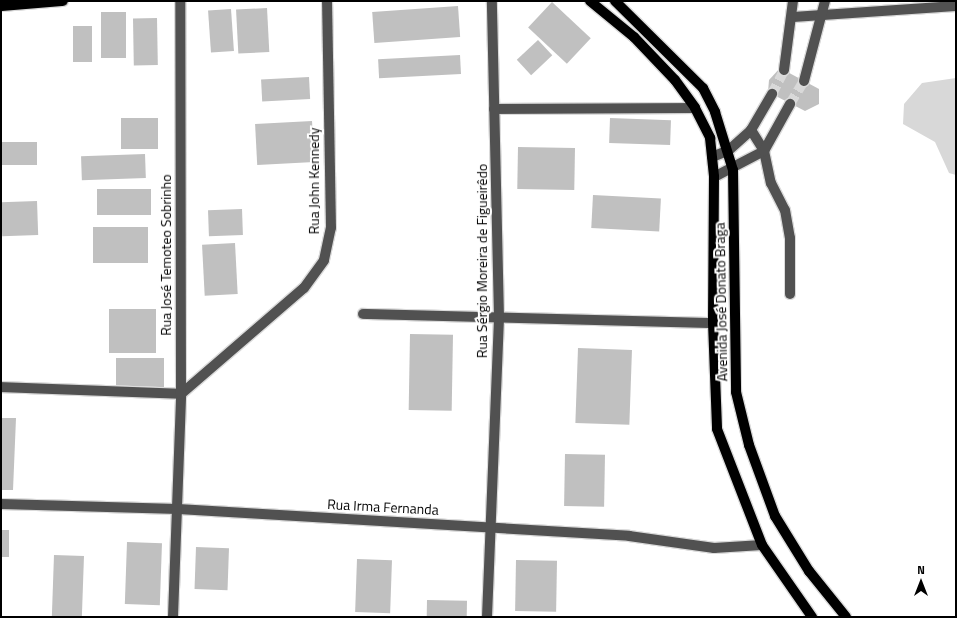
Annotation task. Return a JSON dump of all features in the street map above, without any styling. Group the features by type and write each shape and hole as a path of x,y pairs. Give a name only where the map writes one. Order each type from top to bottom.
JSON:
{"main road":[{"path":"1,6 16,3 63,1"},
{"name":"Avenida José Donato Braga","path":"590,1 634,37 675,80 695,108 710,138 714,177 713,323 718,429 762,545 812,617"},
{"name":"Avenida José Donato Braga","path":"616,1 703,88 729,150 733,170 736,392 749,445 775,516 809,572 846,617"}],"street":[{"name":"Rua José Temoteo Sobrinho","path":"173,617 178,509 180,394 180,1"},
{"name":"Rua John Kennedy","path":"180,394 287,304 324,260 331,228 327,1"},
{"name":"Rua Sérgio Moreira de Figueirêdo","path":"487,617 488,528 499,317 492,1"},
{"path":"784,70 793,17 793,1"},
{"path":"804,81 824,13 825,1"},
{"path":"793,17 824,13 956,6"},
{"path":"712,157 729,150 751,130 772,94"},
{"path":"714,177 733,170 764,151 790,104"},
{"path":"494,109 695,108"},
{"path":"751,130 764,151 771,183 785,210 790,238 790,294"},
{"path":"363,314 713,323"},
{"path":"1,387 180,394"},
{"name":"Rua Irma Fernanda","path":"1,504 178,509 629,536 714,548 762,545"}],"shaded area":[{"path":"956,78 956,175 949,173 935,142 903,124 904,104 922,83"}],"building":[{"path":"552,2 591,38 567,64 528,28"},
{"path":"458,6 460,37 374,43 372,12"},
{"path":"267,8 269,52 238,54 236,10"},
{"path":"231,9 234,51 211,53 208,11"},
{"path":"101,12 126,12 126,58 101,58"},
{"path":"133,18 157,18 158,65 134,65"},
{"path":"73,26 92,26 92,62 73,62"},
{"path":"538,40 552,55 531,75 517,60"},
{"path":"460,55 461,74 379,78 378,59"},
{"path":"780,68 819,89 819,104 805,111 768,92 769,80"},
{"path":"309,77 310,99 262,101 261,80"},
{"path":"121,118 158,118 158,149 121,149"},
{"path":"610,118 671,120 670,145 609,143"},
{"path":"312,121 314,162 257,165 255,124"},
{"path":"1,142 37,142 37,165 1,165"},
{"path":"518,147 575,148 574,190 517,189"},
{"path":"145,154 146,178 82,180 81,156"},
{"path":"97,189 151,189 151,215 97,215"},
{"path":"593,195 661,199 659,232 591,228"},
{"path":"37,201 38,235 2,236 1,202"},
{"path":"242,209 243,235 209,236 208,210"},
{"path":"93,227 148,227 148,263 93,263"},
{"path":"235,243 238,294 205,296 202,245"},
{"path":"109,309 156,309 156,353 109,353"},
{"path":"410,334 453,335 452,411 409,410"},
{"path":"578,348 632,350 629,425 575,423"},
{"path":"116,358 164,358 164,387 116,387"},
{"path":"1,418 16,418 13,490 1,490"},
{"path":"565,454 605,455 604,507 564,506"},
{"path":"1,530 9,530 9,557 1,557"},
{"path":"127,542 162,543 160,605 125,604"},
{"path":"196,547 229,548 228,590 195,589"},
{"path":"54,555 84,556 82,617 52,617"},
{"path":"357,559 392,560 390,613 355,612"},
{"path":"516,560 557,561 556,612 515,611"},
{"path":"427,600 467,601 467,617 427,617"}],"tunnel":[{"path":"772,94 784,70"},
{"path":"790,104 804,81"}]}
